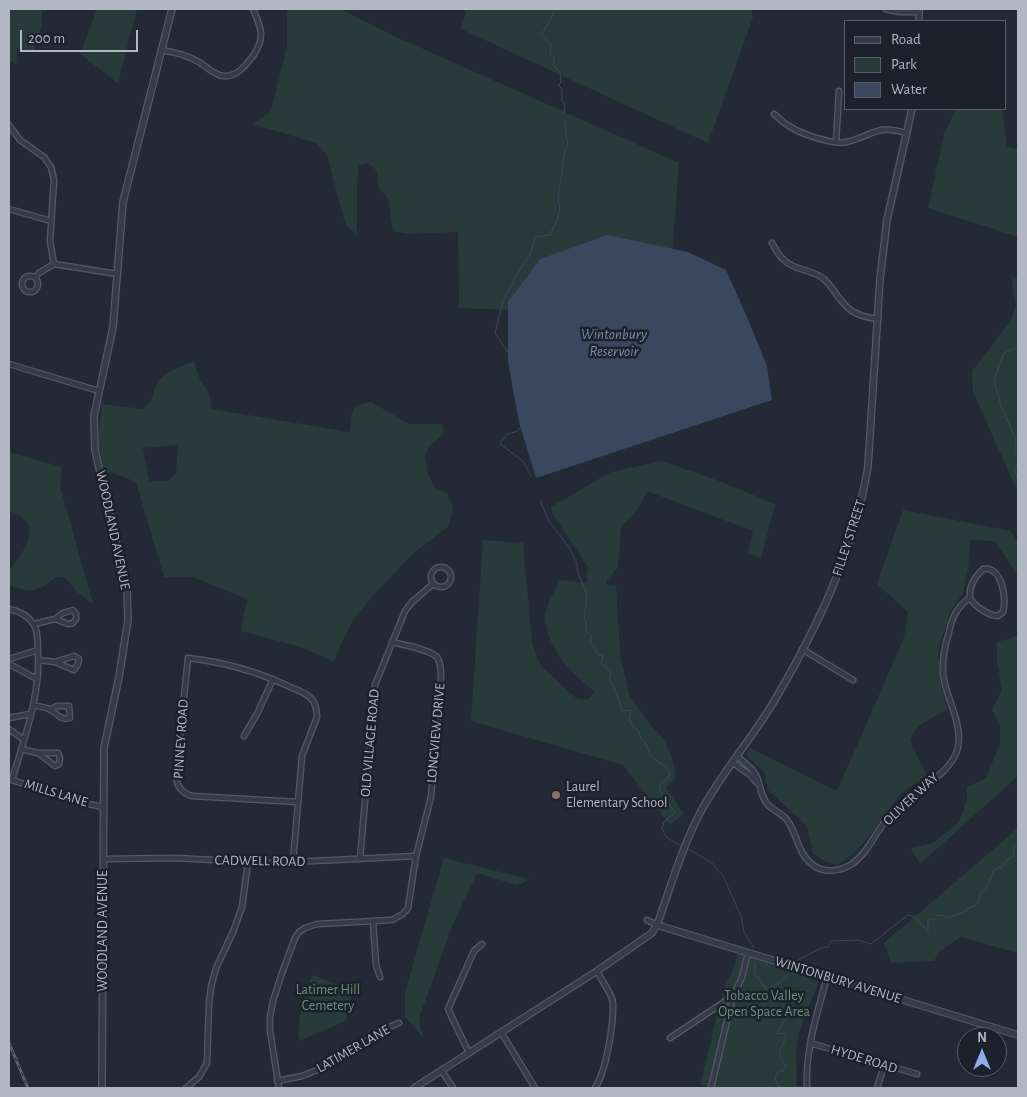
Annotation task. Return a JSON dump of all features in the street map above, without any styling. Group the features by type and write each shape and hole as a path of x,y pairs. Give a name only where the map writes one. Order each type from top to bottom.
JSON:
{"street":[{"name":"WOODLAND AVENUE","path":"102,1088 104,748 128,620 128,604 127,589 95,450 94,416 113,327 123,202 172,9"},
{"path":"161,50 198,61 219,76 233,75 245,67 259,48 262,32 253,9"},
{"path":"886,9 899,12 919,10"},
{"path":"836,142 839,91"},
{"name":"FILLEY STREET","path":"657,925 684,848 699,814 776,699 824,608 856,525 868,466 887,220 912,110"},
{"path":"774,114 789,126 836,142 847,142 877,130 887,129 906,133"},
{"path":"9,125 20,140 44,157 51,167 54,180 50,246 54,264"},
{"path":"9,209 51,221"},
{"path":"772,243 782,259 792,266 818,275 826,280 845,306 852,312 878,319"},
{"path":"35,278 39,273 54,264 117,274"},
{"path":"9,364 99,391"},
{"name":"OLD VILLAGE ROAD","path":"439,567 448,571 451,576 447,585 438,587 433,584 431,577 433,571 439,567"},
{"name":"OLIVER WAY","path":"989,569 996,574 1002,588 1005,601 1004,611 998,616 991,615 976,605 970,598 970,588 973,581 981,570 989,569"},
{"name":"OLD VILLAGE ROAD","path":"360,859 373,695 379,672 405,610 433,584"},
{"name":"OLIVER WAY","path":"737,756 756,776 761,794 769,806 785,817 790,824 800,849 814,866 831,871 843,869 854,863 872,842 887,819 936,777 955,757 959,735 943,674 945,648 957,608 970,598"},
{"path":"9,609 21,611 34,624 38,637 39,660 33,705 11,779"},
{"path":"34,624 55,619"},
{"name":"LONGVIEW DRIVE","path":"279,1088 270,1031 270,1017 273,1001 295,938 299,932 310,926 392,920 403,914 408,908 416,856 430,797 441,676 440,664 437,658 430,652 392,642"},
{"path":"802,649 853,680"},
{"path":"9,659 38,650"},
{"path":"39,660 55,662 74,670 79,659 74,656 55,662"},
{"name":"PINNEY ROAD","path":"273,679 244,668 188,658 176,774 177,785 181,791 192,796 298,802"},
{"path":"9,664 36,679"},
{"path":"244,736 258,712 273,679 310,697 317,710 315,725 302,756 293,862"},
{"path":"33,705 50,710 65,720 70,718 69,706 57,706 50,710"},
{"path":"9,718 30,714"},
{"path":"9,729 24,740"},
{"path":"21,749 38,754 58,753 60,758 59,764 55,766 38,754"},
{"name":"OLIVER WAY","path":"733,763 750,775 758,784"},
{"name":"MILLS LANE","path":"11,779 74,801 103,807"},
{"name":"CADWELL ROAD","path":"103,859 175,858 248,862 293,862 416,856"},
{"path":"186,1088 199,1077 207,1063 211,987 216,968 242,907 248,862"},
{"name":"WINTONBURY AVENUE","path":"647,920 657,925 1018,1035"},
{"path":"373,921 376,966 380,977"},
{"path":"414,1088 597,972 652,933 657,925"},
{"path":"469,1052 448,1009 474,951 482,944"},
{"path":"711,1088 733,996 742,978 748,953"},
{"path":"595,1088 600,1081 606,1058 613,1002 597,972"},
{"path":"807,1088 806,1071 810,1042 827,977"},
{"path":"670,1038 733,996"},
{"name":"LATIMER LANE","path":"277,1081 302,1076 320,1069 389,1027 399,1023"},
{"path":"501,1032 535,1088"},
{"name":"HYDE ROAD","path":"810,1042 884,1066 917,1074"},
{"path":"877,1088 884,1066"},
{"path":"442,1071 453,1088"}],"green space":[{"path":"9,9 42,9 42,26 33,51 17,49 16,65 9,61 11,45 9,44"},
{"path":"97,9 137,9 118,83 80,54"},
{"path":"287,9 341,9 394,36 679,163 668,308 534,311 459,308 458,232 409,234 393,231 388,198 378,187 377,171 368,163 359,165 357,234 346,226 327,155 316,143 253,124 271,111 287,47"},
{"path":"467,9 751,9 753,17 708,143 461,29"},
{"path":"956,110 1002,110 1007,147 1018,149 1018,237 928,208 944,134"},
{"path":"1011,276 1018,278 1018,493 973,392 972,371 1010,322 1016,306"},
{"path":"194,361 200,380 209,393 212,409 350,432 351,417 356,405 371,402 409,424 442,424 444,434 428,447 425,456 428,473 434,487 447,493 453,508 449,526 416,551 376,592 355,617 334,662 301,647 241,631 247,599 193,577 164,577 136,482 113,473 105,474 98,440 102,404 143,409 151,400 156,385 163,376","holes":["178,445 176,473 168,481 149,481 143,448"]},
{"path":"9,452 62,467 60,486 93,604 77,592 66,578 56,577 44,586 34,590 23,590 9,585 9,571 25,548 29,538 30,526 20,515 9,511"},
{"path":"662,461 719,481 775,504 761,559 748,552 753,531 647,491 638,509 621,527 618,567 606,581 608,585 616,586 620,653 629,695 649,723 664,739 674,764 676,778 666,788 684,814 670,825 623,765 471,721 483,540 523,543 532,642 540,665 576,698 587,700 595,692 563,661 547,632 545,615 560,580 587,583 586,574 588,567 552,513 551,507 611,472"},
{"path":"903,510 1011,531 1018,543 1018,576 995,541 971,540 963,593 950,612 938,651 940,680 947,710 920,726 912,735 910,741 927,775 902,793 854,853 836,865 824,861 813,853 807,826 768,790 764,772 746,755 750,748 837,791 904,638 908,612 877,584"},
{"path":"1018,636 1018,776 920,864 911,848 933,843 959,822 967,800 967,787 986,778 1000,744 1000,724 992,710 1002,690 997,662 997,642"},
{"path":"1018,828 1018,953 961,937 939,952 934,961 891,963 884,943"},
{"path":"444,858 529,879 516,885 477,873 453,924 419,1018 423,1037 405,1017 405,992"},
{"name":"Tobacco Valley Open Space Area","path":"740,947 822,974 799,1032 796,1053 797,1088 723,1088 700,1085 724,987 731,975"},
{"name":"Latimer Hill Cemetery","path":"312,975 353,990 346,1021 299,1041 300,1016"}],"water":[{"name":"Wintonbury Reservoir","path":"607,235 688,252 726,270 767,366 772,400 536,478 519,422 508,362 508,302 540,259"}],"waterway":[{"path":"555,9 541,35 551,44 550,54 554,58 554,66 560,72 561,82 559,85 562,90 562,101 565,104 564,114"},
{"path":"509,354 495,333 503,300 531,253 535,237 550,235 558,217 560,208 558,199 565,149 568,147 564,119"},
{"path":"1018,347 1004,353 994,379 1001,406 1016,440 1014,453 1018,457"},
{"path":"521,426 518,431 507,434 500,444 523,461 531,476"},
{"path":"1018,463 1014,470 1018,479"},
{"path":"541,502 548,520 569,547 577,563 578,573 587,595 584,618 586,631 591,635 591,644 595,648 596,653 603,656 601,663 611,672 609,681 614,686 621,710 631,711 629,719 633,727 638,730 641,739 645,742 651,757 666,767 670,773 667,779 660,785 660,791 675,812 664,822 662,828 666,837 683,847"},
{"path":"796,961 821,948 828,947 831,941 858,940 871,944 908,915 917,919 928,931 928,920 935,919 938,915 949,918 975,906 995,869 1002,867 1013,856 1014,848 1018,845"},
{"path":"687,848 712,863 723,876 741,916 744,932 754,948"},
{"path":"755,962 755,974 766,989 764,1005 772,1017 779,1007 782,1007 785,1012 786,1019 777,1032 779,1034 784,1033 786,1037 780,1051 780,1057 786,1066 784,1070 778,1073 775,1080 780,1088"},
{"path":"767,989 781,982 789,973"}],"railway":[{"path":"9,1043 28,1088"}],"place":[{"name":"Laurel Elementary School","path":"556,795"}]}
